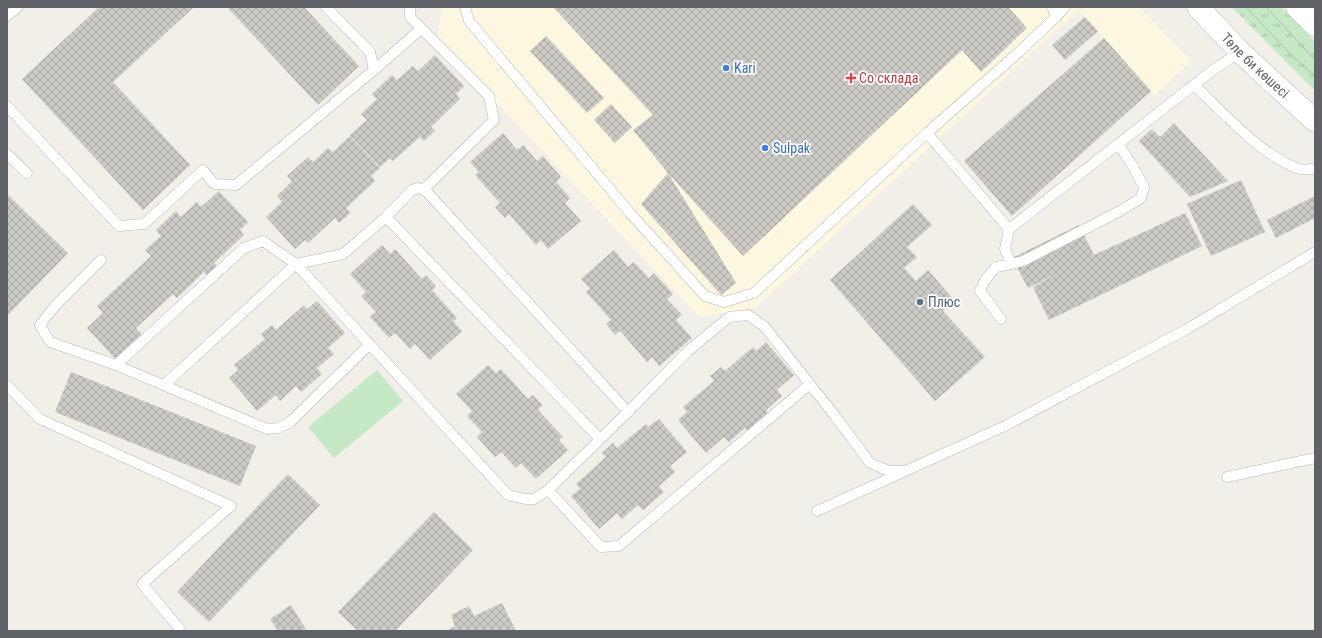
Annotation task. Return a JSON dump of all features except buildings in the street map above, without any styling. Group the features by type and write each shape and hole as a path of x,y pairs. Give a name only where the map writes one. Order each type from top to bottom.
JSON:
{"main road":[{"name":"Төле би көшесі","path":"1198,7 1240,52 1315,120"},
{"path":"1297,7 1315,25"}],"lane":[{"path":"7,16 18,7"},
{"path":"326,7 370,52 374,70"},
{"path":"410,7 410,17 489,96 494,120 423,190"},
{"path":"465,7 469,20 630,213 705,296 724,302 754,292 927,133 1019,52 1065,7"},
{"path":"1052,7 1056,17"},
{"path":"7,106 119,226 144,224 203,170 214,184 236,185 421,29"},
{"path":"1011,264 1005,249 1009,229 1213,70 1240,52"},
{"path":"1194,85 1254,142 1277,158 1301,169 1315,169"},
{"path":"927,133 1009,229"},
{"path":"1001,319 980,291 985,280 996,267 1023,261 1120,211 1141,198 1144,187 1131,162 1118,144"},
{"path":"7,154 27,173"},
{"path":"164,385 296,264 343,254 386,217 412,190 418,188 427,192 628,412"},
{"path":"386,217 600,439"},
{"path":"116,365 244,248 263,241 296,264 508,495 525,499 534,499 548,490 687,352 730,316 748,315 765,328 870,463 889,471 905,471"},
{"path":"817,511 1007,425 1187,329 1315,252"},
{"path":"101,260 55,306 40,325 50,342 116,365 267,429 279,428 290,422 370,344"},
{"path":"548,490 601,547 619,546 810,384"},
{"path":"7,385 40,419 231,506 142,584 179,628"},
{"path":"1227,477 1315,458"}],"shaded area":[{"path":"442,7 1139,7 1191,61 1155,95 1078,10 755,308 699,317 437,39"}],"green space":[{"path":"1232,7 1281,7 1315,42 1315,91"},
{"path":"377,370 403,401 334,458 308,427"}],"tram line":[{"path":"1246,7 1292,56 1315,76"},
{"path":"1266,7 1315,60"}],"place":[{"name":"Kari","path":"726,68"},
{"name":"Со склада","path":"851,78"},
{"name":"Sulpak","path":"765,148"},
{"name":"Плюс","path":"920,302"}]}
